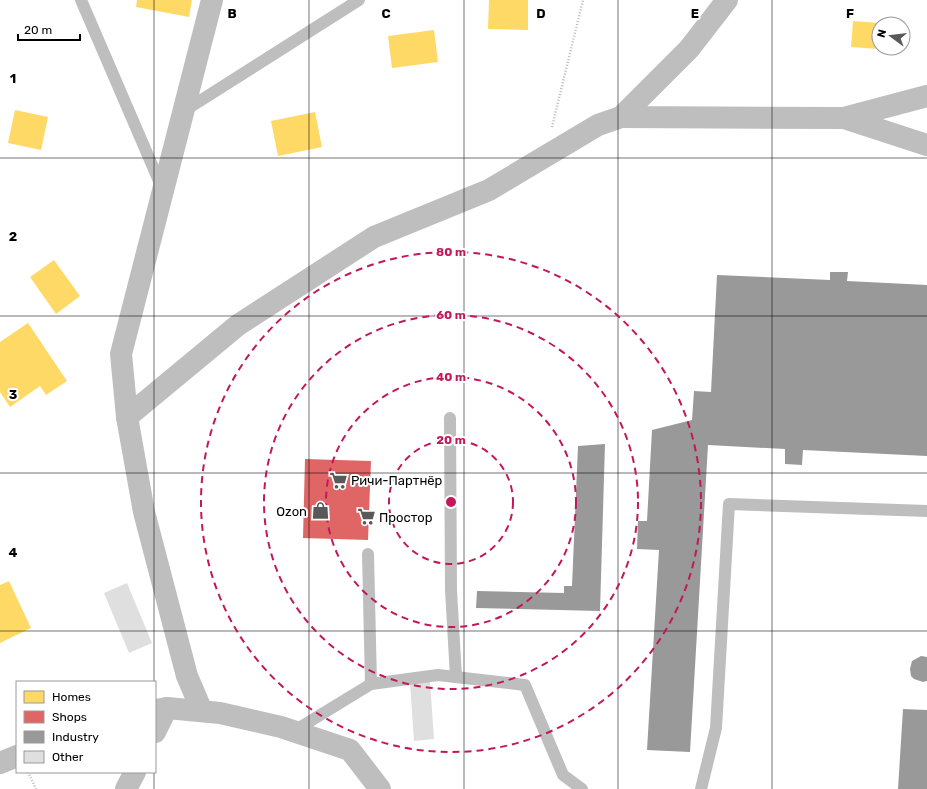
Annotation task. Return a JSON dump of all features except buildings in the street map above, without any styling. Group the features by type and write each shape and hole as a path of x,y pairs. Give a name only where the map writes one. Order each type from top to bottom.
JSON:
{"street":[{"path":"202,711 187,676 148,527 127,417 121,354 212,0"},
{"path":"621,118 689,48 727,0"},
{"path":"127,417 238,325 374,237 489,190 598,125 621,118 844,118 927,96"},
{"path":"844,118 927,145"},
{"path":"156,728 161,709 220,713 294,731 350,750 380,789"},
{"path":"0,763 16,756"},
{"path":"126,789 134,773"}],"lane":[{"path":"81,0 163,191"},
{"path":"183,111 359,0"},
{"path":"450,418 452,590 456,677"},
{"path":"701,789 716,728 729,504 927,511"},
{"path":"368,554 371,684"},
{"path":"294,731 371,684 438,675 525,685 563,775 582,789"}],"path":[{"path":"545,157 583,0"},
{"path":"28,773 36,789"}],"place":[{"name":"Ричи-Партнёр","path":"338,480"},
{"name":"Ozon","path":"320,511"},
{"name":"Простор","path":"366,517"}]}
